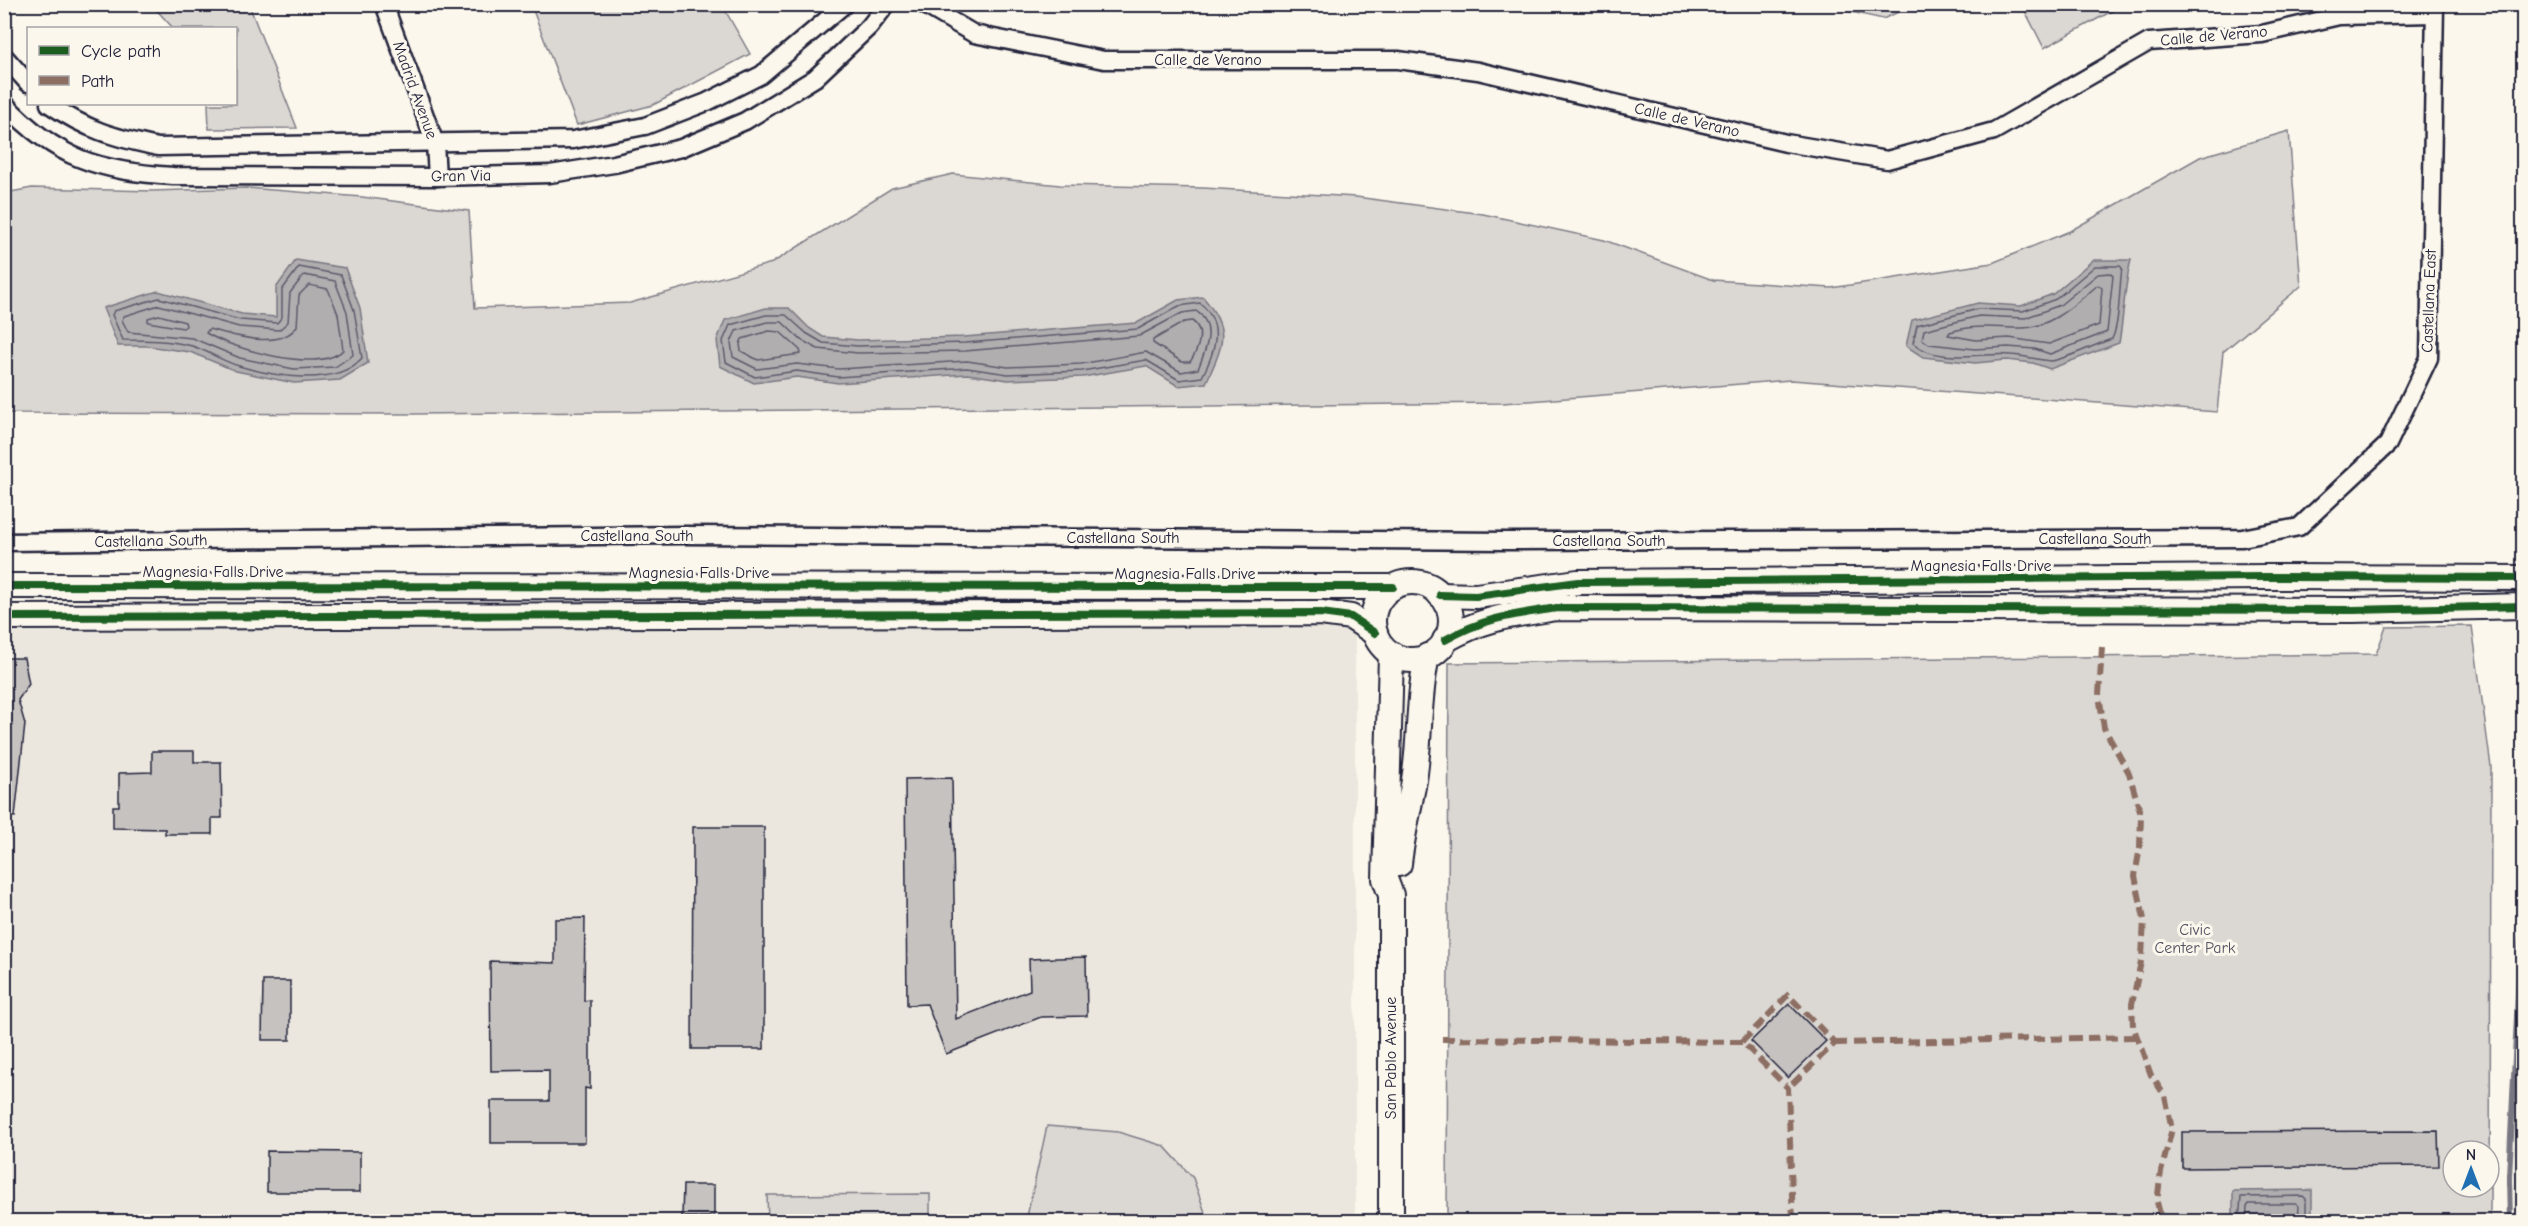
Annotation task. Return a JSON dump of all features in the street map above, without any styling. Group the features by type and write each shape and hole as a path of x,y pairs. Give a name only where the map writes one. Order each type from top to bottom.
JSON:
{"street":[{"name":"Madrid Avenue","path":"384,4 435,143 437,177"},
{"name":"Gran Via","path":"51,105 78,123 104,134 158,147 573,141 645,126 706,102 761,75 845,4"},
{"name":"Gran Via","path":"4,103 27,128 60,150 95,165 140,174 437,177 550,174 614,164 681,148 745,121 815,78 869,27 887,4"},
{"name":"Calle de Verano","path":"923,4 974,34 1104,60 1398,60 1478,71 1786,143 1887,160 1994,131 2149,42 2262,34 2339,16 2435,9"},
{"name":"Castellana East","path":"2241,538 2299,527 2388,444 2429,358 2435,9"},
{"path":"4,56 27,82"},
{"name":"Castellana South","path":"4,542 675,535 1495,541 2241,538"},
{"name":"Magnesia Falls Drive","path":"1440,595 1476,596 1578,582 2266,577 2523,578"},
{"path":"2353,610 2373,595 2392,592 2451,591 2475,579"},
{"path":"1406,582 1430,587 1440,595 1447,605 1450,629 1438,650 1416,660 1404,659 1391,654 1381,645 1372,620 1375,607 1382,595 1406,582"},
{"name":"Magnesia Falls Drive","path":"4,586 1393,587"},
{"path":"1445,640 1468,627 1495,617 1557,608 2353,610 2523,606"},
{"path":"4,617 1322,613 1351,617 1375,633"},
{"name":"San Pablo Avenue","path":"1390,1221 1391,895 1385,879 1391,654"},
{"name":"San Pablo Avenue","path":"1391,895 1398,879 1402,832 1413,785 1420,687 1427,656"}],"shaded area":[{"path":"1355,622 1355,1221 5,1221 4,628"}],"green space":[{"path":"152,5 249,5 297,128 209,129 208,105 237,105 237,27 172,27"},
{"path":"531,5 722,5 750,54 653,105 577,125"},
{"path":"1820,5 1914,5 1883,19"},
{"path":"2022,5 2123,5 2044,48"},
{"path":"2289,131 2301,286 2223,352 2217,412 1791,380 1503,403 412,414 5,413 5,193 32,188 152,191 247,188 362,197 469,211 475,308 630,303 772,263 892,188 953,174 1060,185 1203,188 1356,197 1483,214 1604,240 1713,280 1831,288 1992,263 2070,231 2200,157"},
{"name":"Civic Center Park","path":"2472,626 2491,767 2490,1139 2441,1139 2441,1199 2490,1199 2490,1221 1447,1222 1449,663 2376,654 2386,627"},
{"path":"1047,1126 1118,1132 1164,1146 1193,1178 1208,1221 1026,1221"},
{"path":"930,1194 930,1221 768,1221 767,1195"}],"water":[{"path":"296,260 345,268 360,308 368,363 340,380 294,383 236,371 190,352 147,346 118,346 103,308 158,291 242,314 276,317 276,288"},
{"path":"2093,260 2131,260 2119,343 2050,369 2033,363 2007,360 1975,363 1923,357 1906,346 1912,320 1978,303 2021,306 2053,294"},
{"path":"1203,297 1218,319 1222,338 1217,358 1206,383 1178,386 1146,366 1083,377 1008,380 967,374 838,383 797,377 754,383 720,366 717,340 725,320 766,308 789,308 809,328 823,337 858,340 964,337 1137,323 1178,300"},
{"path":"2312,1190 2312,1219 2300,1219 2299,1222 2233,1221 2233,1191"}],"building":[{"path":"4,658 24,658 29,684 18,700 25,724 15,817 4,816"},
{"path":"152,751 194,751 194,762 221,762 222,818 212,818 212,834 165,834 165,829 113,828 113,806 119,806 119,773 152,772"},
{"path":"952,778 956,1019 1030,990 1029,959 1086,957 1087,1016 1041,1017 946,1054 927,1004 907,1005 905,779"},
{"path":"693,827 764,827 764,1049 692,1049"},
{"path":"585,918 584,1001 590,1000 590,1089 585,1088 585,1143 491,1143 491,1101 549,1101 549,1070 491,1071 490,961 555,963 555,919"},
{"path":"263,981 290,981 290,1040 262,1040"},
{"path":"1789,1004 1826,1041 1788,1078 1751,1041"},
{"path":"2438,1131 2439,1166 2182,1168 2182,1132"},
{"path":"267,1151 360,1152 360,1192 267,1192"},
{"path":"683,1185 714,1185 714,1217 682,1217"}],"waterway":[{"path":"2521,571 2524,24"},
{"path":"2524,716 2524,746"},
{"path":"2510,1222 2509,1177 2524,876"}],"marked path":[{"path":"2102,647 2099,695 2104,728 2129,773 2141,815 2140,847 2135,876 2144,919 2142,957 2132,1004 2133,1026 2151,1075 2165,1096 2172,1129 2161,1172 2157,1202 2162,1222"},
{"path":"1742,1042 1788,995 1835,1043 1788,1088"},
{"path":"1835,1043 2137,1037"},
{"path":"1442,1039 1742,1042 1788,1088 1793,1222"}],"cycle path":[{"path":"1440,595 1476,596 1578,582 2266,577 2524,578"},
{"path":"4,586 1393,587"},
{"path":"1445,640 1473,626 1513,615 1557,608 2353,610 2524,606"},
{"path":"4,617 1321,613 1351,617 1375,633"}]}
